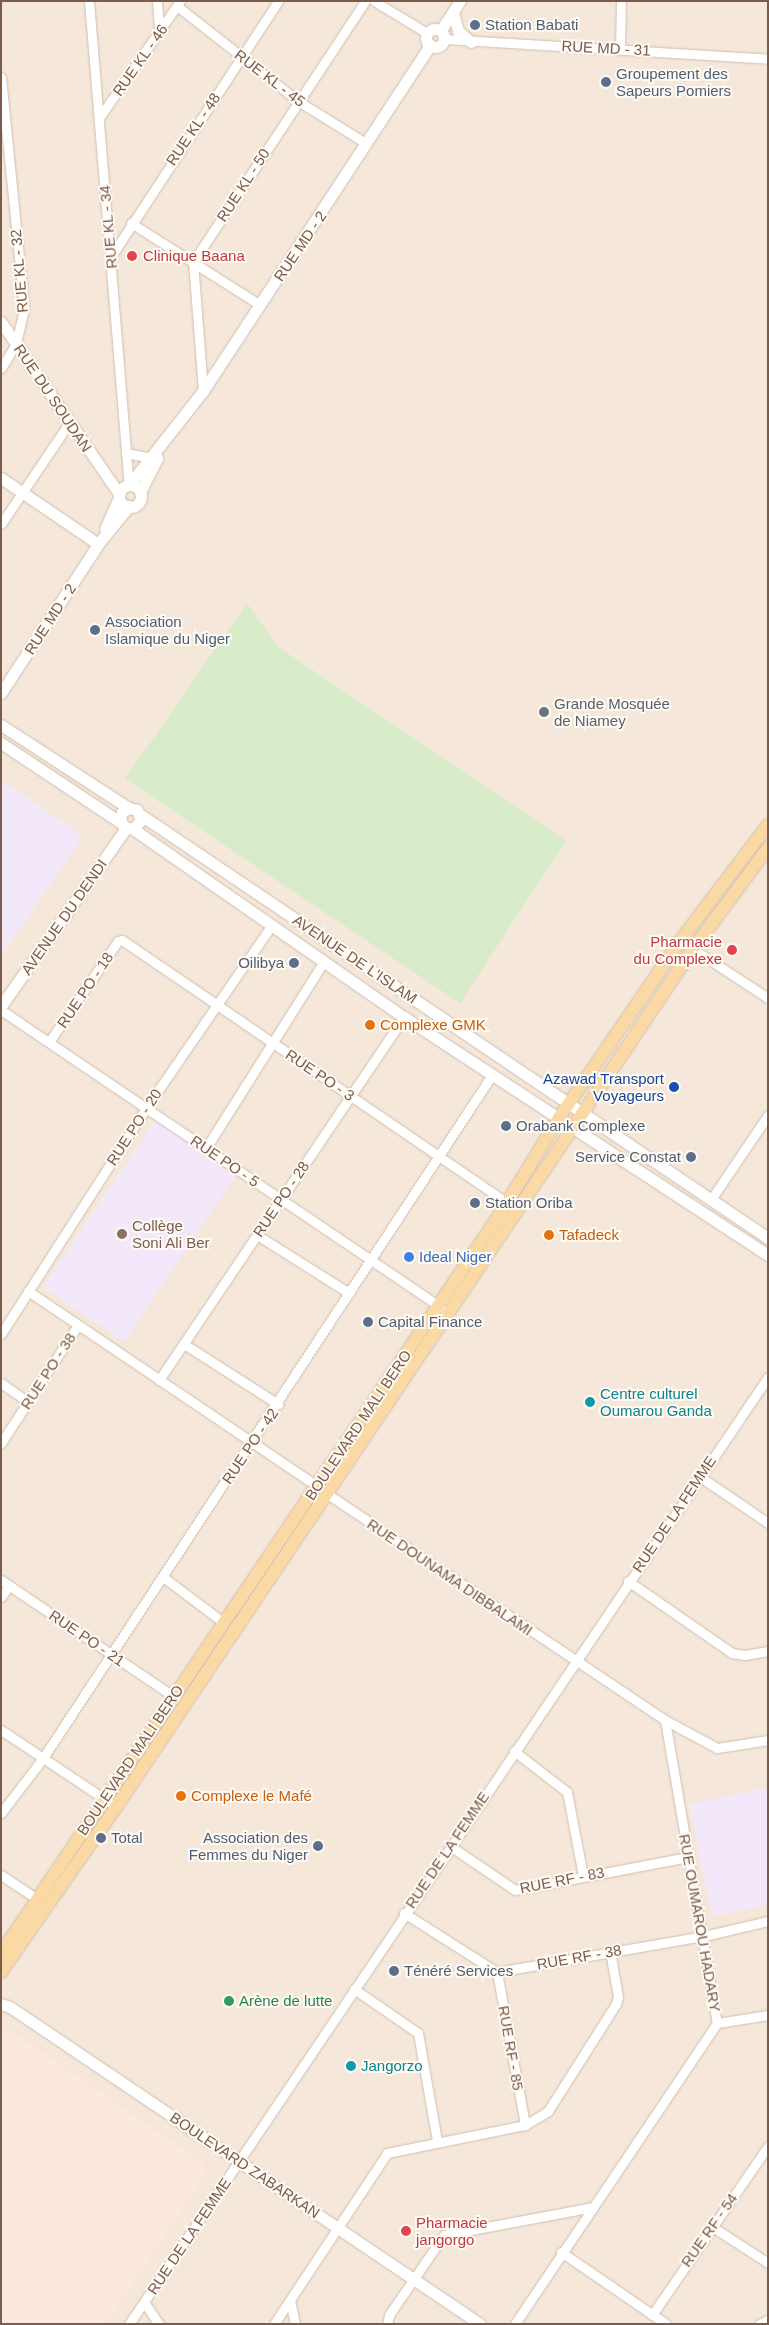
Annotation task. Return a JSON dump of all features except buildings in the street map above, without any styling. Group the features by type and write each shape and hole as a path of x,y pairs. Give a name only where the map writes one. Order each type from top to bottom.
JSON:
{"main road":[{"name":"BOULEVARD MALI BERO","path":"512,1206 569,1103 705,907 768,824"},
{"name":"BOULEVARD MALI BERO","path":"1,1972 116,1807 321,1489 512,1206 574,1127 693,949 768,848"},
{"path":"705,907 718,917"},
{"name":"BOULEVARD MALI BERO","path":"1,1953 224,1622 321,1489"}],"street":[{"name":"RUE KL - 34","path":"89,1 126,453 124,489"},
{"path":"157,1 160,32"},
{"name":"RUE KL - 48","path":"110,258 131,223 278,1"},
{"name":"RUE KL - 50","path":"193,262 365,1"},
{"path":"374,1 427,33 430,45 439,47 453,12 460,1"},
{"path":"620,48 621,1"},
{"name":"RUE KL - 46","path":"99,118 160,32 178,3"},
{"name":"RUE KL - 45","path":"178,3 241,57 298,101 367,144"},
{"path":"453,12 458,31 471,42"},
{"path":"427,33 432,29 443,35"},
{"name":"RUE MD - 31","path":"443,35 471,42 620,48 767,60"},
{"name":"RUE MD - 2","path":"98,544 124,489 165,443 203,391 367,144 430,45"},
{"name":"RUE KL - 32","path":"1,77 24,309 16,344 1,368"},
{"path":"131,223 260,305"},
{"path":"193,262 203,391"},
{"name":"RUE DU SOUDAN","path":"1,322 106,474 124,489"},
{"path":"1,524 69,423"},
{"name":"RUE MD - 2","path":"1,693 98,544 129,506 138,502 140,492 165,443"},
{"path":"126,453 151,458"},
{"path":"1,478 98,544"},
{"path":"129,506 124,489 140,492"},
{"path":"1,725 129,808 122,812 127,826 139,825 141,815"},
{"name":"AVENUE DE L'ISLAM","path":"1,743 127,826 404,1018 673,1191 768,1255"},
{"name":"AVENUE DE L'ISLAM","path":"129,808 583,1111 768,1238"},
{"name":"AVENUE DU DENDI","path":"1,1008 127,826"},
{"name":"RUE PO - 20","path":"1,1334 146,1108 272,925"},
{"name":"RUE PO - 3","path":"122,940 512,1206"},
{"name":"RUE PO - 18","path":"49,1042 118,941 122,940"},
{"path":"693,949 768,998"},
{"path":"206,1148 324,961"},
{"name":"RUE PO - 5","path":"1,1008 443,1309"},
{"name":"RUE PO - 28","path":"159,1380 404,1018"},
{"name":"RUE PO - 42","path":"1,1813 43,1758 110,1653 278,1404 492,1075"},
{"path":"712,1198 768,1115"},
{"path":"673,1191 681,1178"},
{"path":"714,1218 723,1206"},
{"path":"257,1235 349,1293"},
{"name":"RUE DOUNAMA DIBBALAMI","path":"28,1291 574,1661"},
{"name":"RUE PO - 38","path":"1,1443 78,1325"},
{"path":"184,1344 278,1404"},
{"name":"RUE DE LA FEMME","path":"130,2324 628,1580 767,1381"},
{"path":"1,1383 28,1402"},
{"path":"699,1476 768,1523"},
{"path":"162,1577 224,1622"},
{"path":"628,1580 732,1652 745,1656 768,1651"},
{"path":"1,1597 5,1583"},
{"name":"RUE PO - 21","path":"5,1583 173,1696"},
{"path":"574,1661 665,1720 717,1748 768,1740"},
{"name":"RUE OUMAROU HADARY","path":"515,2324 561,2252 717,2024 704,1936 688,1857 665,1720"},
{"path":"1,1730 116,1807"},
{"path":"514,1751 567,1792 583,1876"},
{"name":"RUE RF - 83","path":"450,1846 515,1890 688,1857"},
{"path":"1,1875 37,1899"},
{"path":"404,1913 498,1972"},
{"name":"RUE RF - 38","path":"498,1972 704,1936 768,1921"},
{"path":"274,2324 336,2226 387,2153 525,2124 548,2111 616,2004 618,1997 610,1951"},
{"name":"RUE RF - 85","path":"498,1972 525,2124"},
{"path":"354,1988 418,2033 437,2141"},
{"name":"BOULEVARD ZABARKAN","path":"1,1994 6,2005 480,2324"},
{"path":"717,2024 768,2015"},
{"name":"RUE RF - 54","path":"652,2315 711,2226 768,2146"},
{"path":"387,2324 389,2315 440,2239 451,2232 593,2207"},
{"path":"711,2226 768,2263"},
{"path":"561,2252 666,2324"},
{"path":"290,2300 296,2324"},
{"path":"144,2302 159,2324"},
{"path":"759,2324 768,2320"}],"shaded area":[{"path":"1,1 768,1 768,2324 1,2324"},
{"path":"1,779 83,836 1,956"},
{"path":"155,1120 236,1175 124,1341 43,1287"},
{"path":"768,1788 768,1905 712,1916 689,1804"},
{"path":"11,2031 201,2162 206,2173 105,2324 1,2324 1,2035"}],"green space":[{"path":"247,603 277,646 566,841 460,1003 125,779"}],"place":[{"name":"Station Babati","path":"475,25"},
{"name":"Groupement des Sapeurs Pomiers","path":"606,82"},
{"name":"Clinique Baana","path":"132,256"},
{"name":"Association Islamique du Niger","path":"95,630"},
{"name":"Grande Mosquée de Niamey","path":"544,712"},
{"name":"Pharmacie du Complexe","path":"732,950"},
{"name":"Oilibya","path":"294,963"},
{"name":"Complexe GMK","path":"370,1025"},
{"name":"Azawad Transport Voyageurs","path":"674,1087"},
{"name":"Orabank Complexe","path":"506,1126"},
{"name":"Service Constat","path":"691,1157"},
{"name":"Station Oriba","path":"475,1203"},
{"name":"Collège Soni Ali Ber","path":"122,1234"},
{"name":"Tafadeck","path":"549,1235"},
{"name":"Ideal Niger","path":"409,1257"},
{"name":"Capital Finance","path":"368,1322"},
{"name":"Centre culturel Oumarou Ganda","path":"590,1402"},
{"name":"Complexe le Mafé","path":"181,1796"},
{"name":"Total","path":"101,1838"},
{"name":"Association des Femmes du Niger","path":"318,1846"},
{"name":"Ténéré Services","path":"394,1971"},
{"name":"Arène de lutte","path":"229,2001"},
{"name":"Jangorzo","path":"351,2066"},
{"name":"Pharmacie jangorgo","path":"406,2231"}]}
